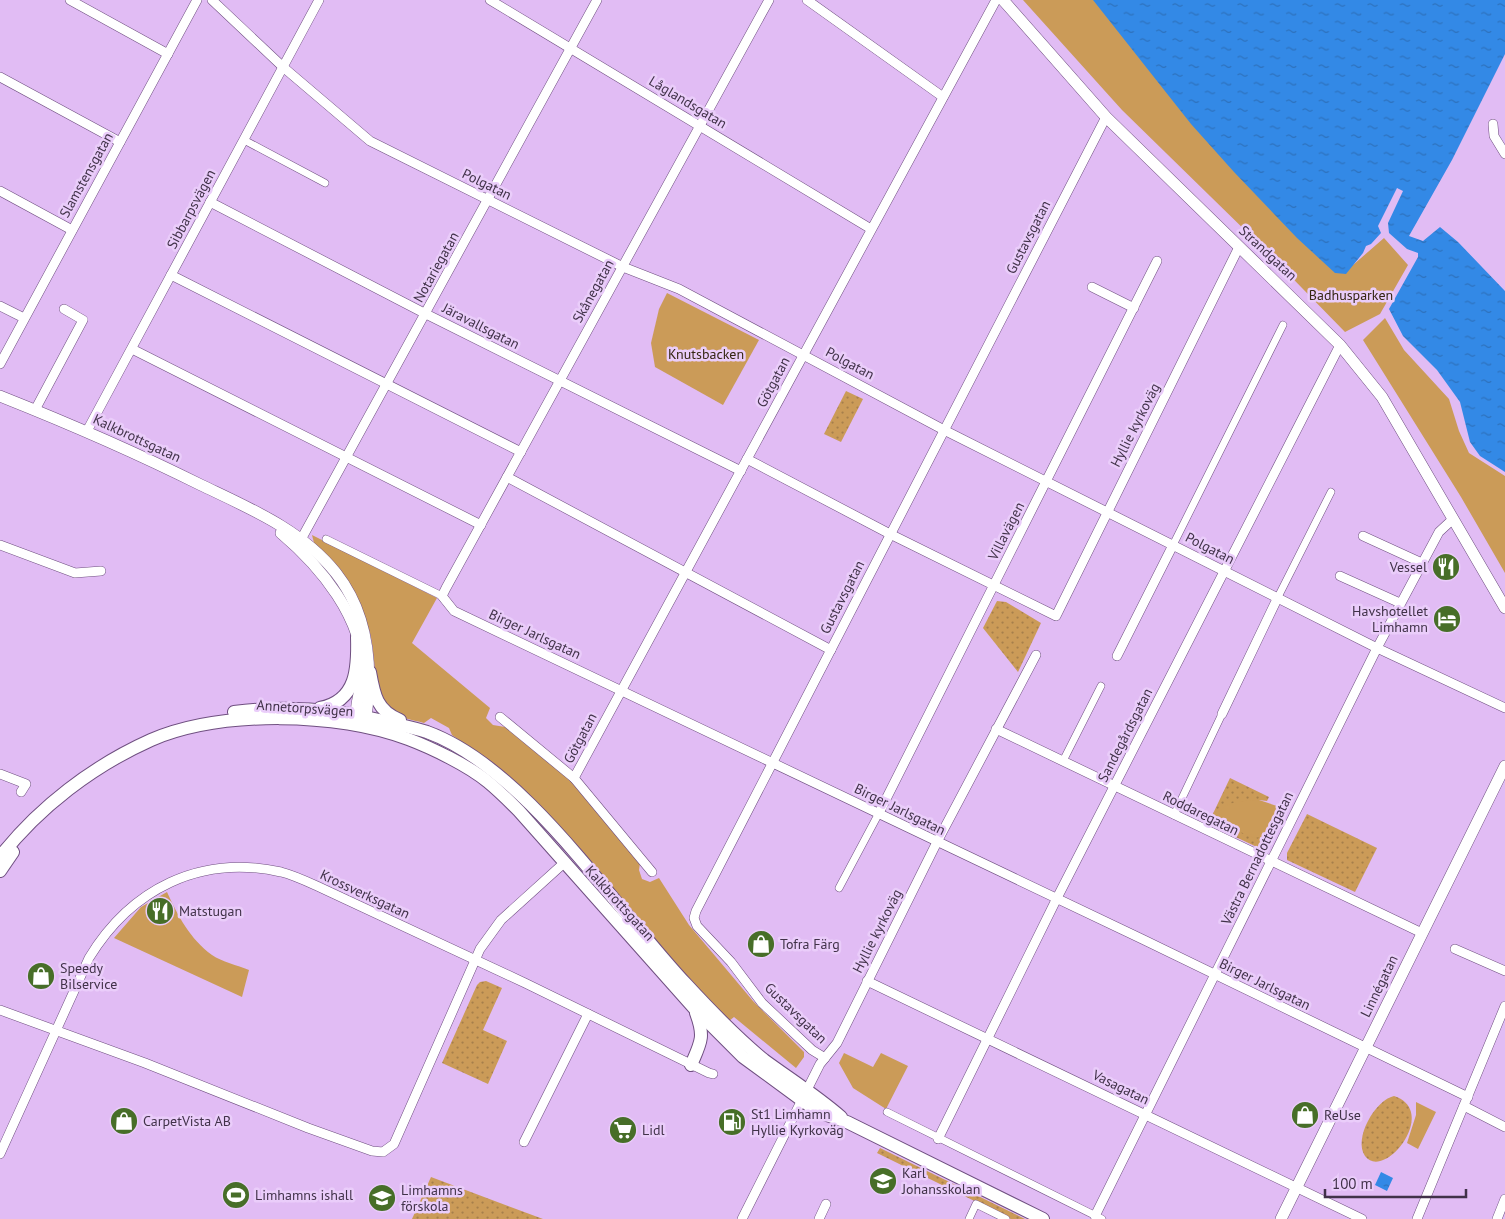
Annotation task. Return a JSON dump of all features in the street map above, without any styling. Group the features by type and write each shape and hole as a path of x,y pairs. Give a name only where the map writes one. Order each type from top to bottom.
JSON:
{"main road":[{"path":"310,709 334,704 349,691 357,670 357,637"},
{"path":"370,672 373,692 379,706 387,714 428,732"},
{"name":"Kalkbrottsgatan","path":"153,739 192,721 266,708 310,709 428,732 478,760 505,782 560,837 711,1011 805,1096"},
{"name":"Annetorpsvägen","path":"0,858 31,821 58,798 89,774 153,739 212,724 244,719 361,719"},
{"name":"Kalkbrottsgatan","path":"361,719 408,739 487,781 519,811 694,1008 743,1057 805,1096 823,1101 847,1122 1043,1219"},
{"name":"Annetorpsvägen","path":"0,871 31,828 58,798"},
{"path":"691,1065 701,1042 703,1032 694,1008"}],"street":[{"path":"70,0 168,54"},
{"name":"Slamstensgatan","path":"0,364 197,0"},
{"name":"Polgatan","path":"212,0 283,67 370,141 622,267 679,289 944,430 1377,648 1505,708"},
{"name":"Sibbarpsvägen","path":"86,431 132,349 318,0"},
{"name":"Låglandsgatan","path":"490,0 871,229"},
{"name":"Notariegatan","path":"299,543 348,457 597,0"},
{"name":"Skånegatan","path":"442,596 768,0"},
{"path":"808,0 943,97"},
{"name":"Götgatan","path":"574,778 996,0"},
{"name":"Strandgatan","path":"1003,0 1106,117 1340,345 1382,397 1505,608"},
{"path":"0,77 120,142"},
{"name":"Gustavsgatan","path":"825,1058 812,1050 762,1003 731,962 698,926 694,918 772,762 1106,117"},
{"path":"1493,124 1494,136 1505,154"},
{"path":"244,140 325,183"},
{"path":"0,191 72,230"},
{"name":"Järavallsgatan","path":"210,202 426,314 741,471"},
{"name":"Hyllie kyrkoväg","path":"994,586 1056,616 1240,247"},
{"name":"Villavägen","path":"839,888 994,586 1157,260"},
{"path":"171,275 386,386 521,452"},
{"path":"1092,287 1134,308"},
{"path":"0,306 24,318"},
{"path":"34,410 83,320 64,309"},
{"path":"1116,656 1283,325"},
{"name":"Sandegårdsgatan","path":"938,1139 1057,898 1340,345"},
{"path":"132,349 481,526"},
{"name":"Kalkbrottsgatan","path":"0,396 150,459 259,514 329,565 348,592 364,634 370,672 361,719"},
{"path":"747,459 994,586"},
{"path":"507,477 830,650"},
{"path":"1174,815 1278,597 1331,492"},
{"name":"Västra Bernadottesgatan","path":"1099,1217 1145,1114 1377,648 1439,532 1453,519"},
{"path":"1363,536 1422,563"},
{"name":"Birger Jarlsgatan","path":"326,539 442,596 454,610 1366,1048 1466,1102 1505,1127"},
{"name":"Kalkbrottsgatan","path":"299,543 344,608 357,637 362,673 361,719"},
{"path":"0,545 75,573 102,571"},
{"path":"1340,576 1400,603"},
{"name":"Hyllie kyrkoväg","path":"742,1219 825,1058 837,1043 937,842 1036,655"},
{"path":"1063,761 1101,686"},
{"name":"Götgatan","path":"500,716 574,778 652,872"},
{"name":"Roddaregatan","path":"996,729 1422,933"},
{"name":"Linnégatan","path":"1281,1219 1505,766"},
{"path":"0,774 26,784 21,792"},
{"path":"0,1010 308,1128 372,1151 383,1152 394,1144 475,960 490,933 501,920 564,863"},
{"name":"Krossverksgatan","path":"0,1154 89,958 121,916 164,885 190,874 210,869 246,867 283,872 475,960 713,1074"},
{"path":"1455,949 1505,971"},
{"name":"Vasagatan","path":"867,981 987,1037 1362,1219"},
{"path":"1417,1219 1505,1006"},
{"path":"524,1142 588,1014"},
{"path":"887,1112 938,1139 1099,1217"},
{"path":"1497,1219 1505,1199"},
{"path":"819,1219 826,1204"},
{"path":"969,1219 976,1204 1006,1219"}],"green space":[{"name":"Badhusparken","path":"1023,0 1101,0 1353,265 1384,238 1408,265 1380,314 1345,332 1254,239 1122,110"},
{"name":"Knutsbacken","path":"667,293 759,340 723,405 655,367 651,343 659,309"},
{"path":"1385,318 1404,350 1449,399 1459,431 1469,453 1505,476 1505,573 1461,497 1363,340"},
{"path":"846,391 863,399 841,442 824,434"},
{"path":"312,535 437,598 412,643 490,708 486,718 493,725 505,727 577,786 640,863 639,870 642,879 650,882 659,878 689,925 753,1001 804,1052 804,1057 796,1068 734,1017 729,1021 705,999 535,802 499,768 452,735 449,728 431,718 424,723 401,717 386,708 378,689 372,641 366,620 346,585 314,543"},
{"path":"997,601 1006,602 1041,623 1018,672 983,628"},
{"path":"1230,778 1269,797 1267,801 1259,800 1267,836 1269,832 1275,835 1267,849 1259,848 1208,824"},
{"path":"1259,800 1280,807 1267,836 1254,838 1220,823 1219,815 1226,806 1232,803"},
{"path":"1307,814 1377,848 1355,892 1287,860 1287,853"},
{"path":"167,892 185,926 204,949 220,960 249,970 242,997 114,938 141,907"},
{"path":"486,981 502,988 483,1030 507,1041 488,1084 442,1063 477,985 480,982"},
{"path":"844,1053 873,1067 881,1053 908,1066 886,1109 853,1088 839,1063"},
{"path":"1394,1096 1407,1104 1412,1115 1410,1128 1404,1141 1395,1152 1384,1160 1374,1162 1365,1156 1362,1149 1364,1131 1373,1112 1387,1099"},
{"path":"1416,1102 1436,1112 1418,1149 1407,1143 1416,1115"},
{"path":"880,1148 1025,1219 1011,1219 877,1153"},
{"path":"431,1177 543,1219 412,1219"}],"water":[{"path":"1093,0 1505,0 1505,54 1452,160 1409,236 1423,241 1440,227 1458,242 1505,291 1505,472 1480,456 1470,442 1460,402 1437,370 1403,336 1389,309 1418,257 1418,253 1407,249 1389,233 1388,223 1403,191 1397,188 1378,226 1381,233 1371,244 1366,246 1363,253 1346,274 1335,273 1297,238 1191,124"},
{"path":"1381,1172 1393,1178 1387,1191 1375,1185"}],"place":[{"name":"Vessel","path":"1446,567"},
{"name":"Havshotellet Limhamn","path":"1447,619"},
{"name":"Matstugan","path":"160,911"},
{"name":"Tofra Färg","path":"761,944"},
{"name":"Speedy Bilservice","path":"41,976"},
{"name":"ReUse","path":"1305,1115"},
{"name":"CarpetVista AB","path":"124,1121"},
{"name":"St1 Limhamn Hyllie Kyrkoväg","path":"732,1122"},
{"name":"Lidl","path":"623,1130"},
{"name":"Karl Johansskolan","path":"883,1181"},
{"name":"Limhamns ishall","path":"236,1195"},
{"name":"Limhamns förskola","path":"382,1198"}]}
